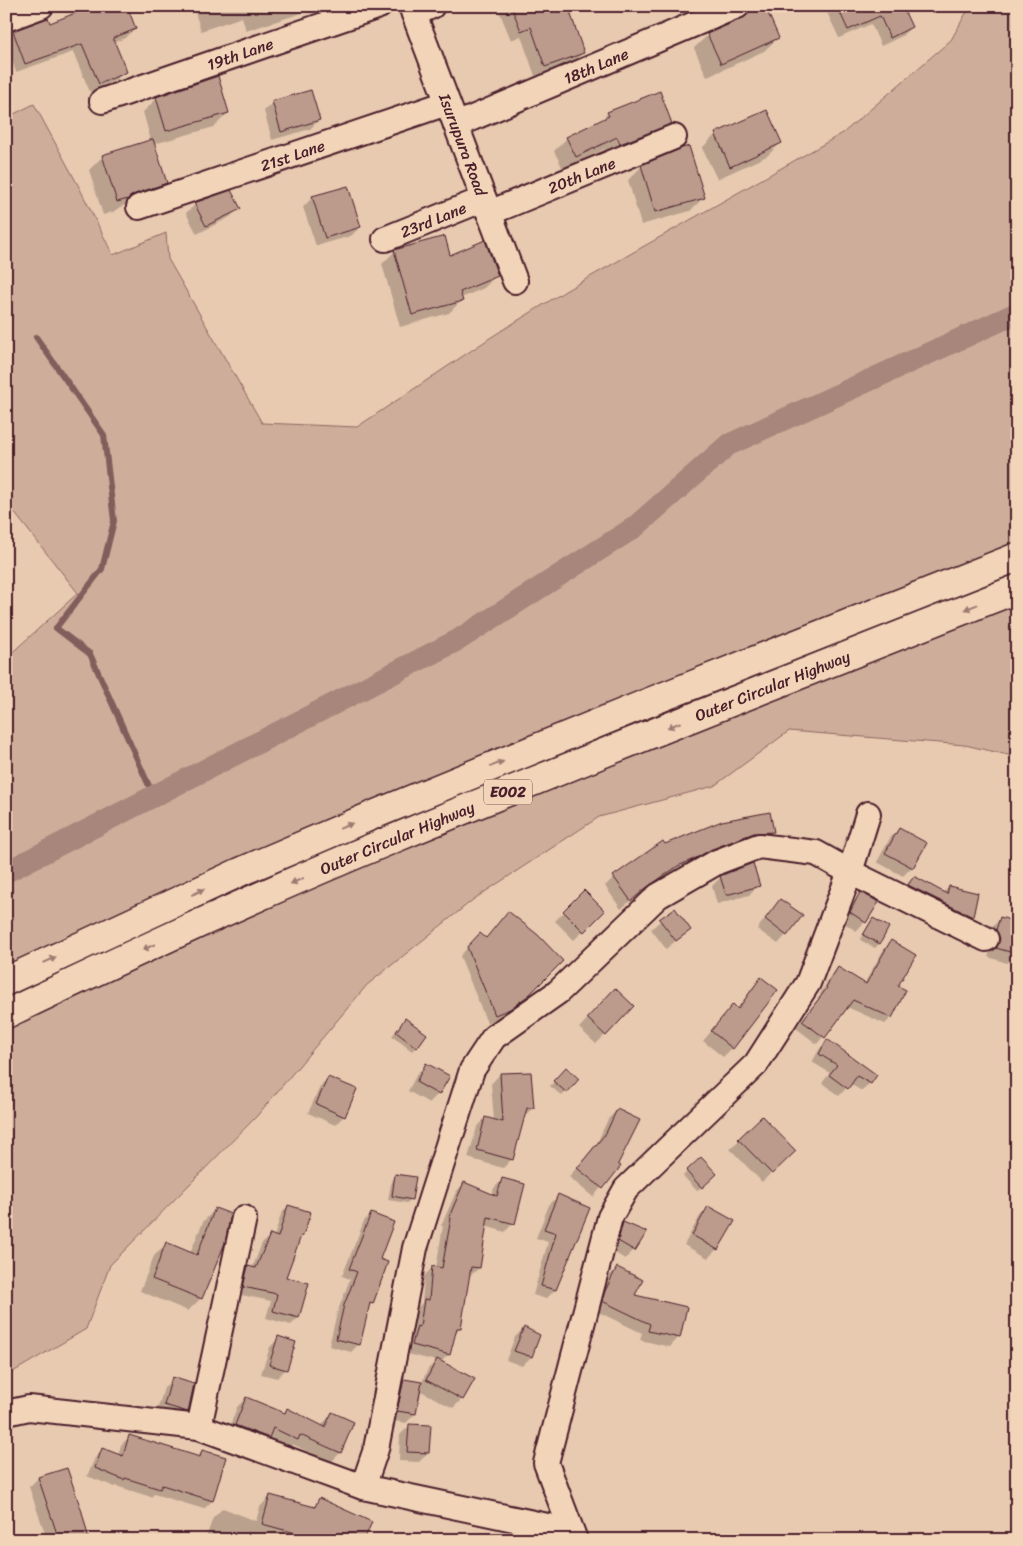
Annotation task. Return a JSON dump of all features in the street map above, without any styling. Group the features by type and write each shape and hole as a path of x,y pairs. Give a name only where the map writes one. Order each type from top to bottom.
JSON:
{"highway":[{"name":"Outer Circular Highway","path":"6,981 240,872 378,813 643,705 1017,557"},
{"name":"Outer Circular Highway","path":"6,1014 110,964 390,840 664,728 1017,589"}],"street":[{"path":"6,19 41,6"},
{"name":"19th Lane","path":"102,101 379,6"},
{"name":"18th Lane","path":"452,114 737,6"},
{"name":"Isurupura Road","path":"419,9 452,114 515,281"},
{"name":"21st Lane","path":"139,206 452,114"},
{"name":"20th Lane","path":"486,206 674,137"},
{"name":"23rd Lane","path":"385,240 486,206"},
{"path":"573,1535 546,1463 610,1217 626,1189 756,1064 808,983 850,872 868,814"},
{"path":"363,1487 376,1449 415,1248 472,1070 494,1037 558,992 658,896 718,862 759,846 816,853 850,872 986,939"},
{"path":"199,1427 244,1218"},
{"path":"6,1413 29,1408 199,1427 363,1487 573,1535"}],"shaded area":[{"path":"970,6 1017,6 1017,757 965,745 789,731 714,786 599,817 474,899 367,985 256,1117 110,1265 86,1329 6,1376 6,658 78,593 6,502 6,118 34,104 113,255 166,233 168,259 262,423 357,427 493,336 567,290 843,133 951,40"}],"building":[{"path":"93,6 127,6 136,29 113,38 127,72 99,84 82,44 25,64 13,31 48,18 50,23"},
{"path":"511,6 568,6 584,53 545,67 531,27 521,31"},
{"path":"751,6 765,6 779,38 721,64 707,34 743,18 748,14"},
{"path":"837,6 902,6 912,27 890,38 880,16 848,30"},
{"path":"218,76 229,113 166,131 156,97"},
{"path":"311,90 320,120 281,132 272,101"},
{"path":"660,91 672,124 620,144 617,137 576,157 566,137 609,116 607,112"},
{"path":"767,110 782,143 730,167 715,133"},
{"path":"153,139 167,183 117,202 102,155"},
{"path":"689,146 705,198 655,212 641,165"},
{"path":"348,186 361,227 325,238 312,196"},
{"path":"231,190 241,209 206,226 194,203"},
{"path":"445,236 450,255 485,240 498,276 460,292 463,301 412,315 394,250"},
{"path":"770,812 774,832 754,833 712,849 678,866 631,901 613,876 663,841 665,844 722,821"},
{"path":"899,828 927,843 913,868 885,853"},
{"path":"753,863 760,886 726,895 720,876"},
{"path":"914,876 947,894 949,886 978,893 973,917 908,885"},
{"path":"584,890 605,911 584,932 563,911"},
{"path":"860,892 879,902 866,923 850,912"},
{"path":"780,899 803,915 787,936 765,919"},
{"path":"675,908 691,930 676,941 659,919"},
{"path":"508,911 538,935 563,961 529,995 510,1009 495,1015 467,947 480,933 486,938"},
{"path":"1000,917 1017,922 1017,954 996,948 1000,939 996,930"},
{"path":"873,918 889,927 880,944 863,935"},
{"path":"891,940 916,955 898,986 906,990 892,1018 853,1000 825,1038 802,1021 827,988 838,967 866,984"},
{"path":"761,977 778,990 733,1049 711,1031 733,1004 738,1009"},
{"path":"615,988 634,1006 606,1036 587,1018"},
{"path":"405,1018 427,1034 417,1048 396,1032"},
{"path":"827,1039 877,1075 871,1084 857,1076 848,1089 829,1075 837,1065 819,1054"},
{"path":"426,1063 450,1076 439,1095 416,1082"},
{"path":"566,1067 579,1079 567,1093 553,1081"},
{"path":"531,1072 534,1108 527,1108 513,1160 477,1150 485,1117 503,1122 500,1073"},
{"path":"328,1077 357,1089 345,1117 316,1104"},
{"path":"617,1109 640,1120 618,1164 621,1166 603,1189 577,1168 606,1133"},
{"path":"762,1116 796,1151 772,1174 738,1139"},
{"path":"701,1157 717,1174 702,1188 686,1171"},
{"path":"395,1174 416,1177 412,1200 392,1196"},
{"path":"502,1178 525,1184 515,1224 488,1217 480,1268 471,1267 461,1328 457,1328 450,1355 412,1345 417,1326 420,1327 424,1299 429,1300 432,1266 442,1268 451,1218 449,1217 464,1182 497,1196"},
{"path":"558,1194 590,1208 556,1290 541,1286 556,1233 544,1229"},
{"path":"288,1205 311,1212 286,1277 309,1283 299,1318 273,1311 277,1294 243,1287 248,1266 256,1268 270,1234 278,1237"},
{"path":"708,1206 735,1221 718,1250 692,1235"},
{"path":"215,1208 231,1214 225,1243 202,1299 152,1279 166,1242 197,1255"},
{"path":"371,1213 394,1222 380,1259 388,1262 373,1304 370,1303 360,1345 336,1339 344,1305 357,1272 349,1269"},
{"path":"623,1222 647,1232 635,1251 618,1241"},
{"path":"617,1267 643,1280 635,1295 687,1307 680,1338 648,1331 650,1324 602,1301"},
{"path":"524,1327 540,1335 532,1357 514,1351"},
{"path":"278,1336 296,1342 287,1370 269,1365"},
{"path":"437,1359 475,1379 463,1400 426,1380"},
{"path":"172,1377 194,1384 188,1412 164,1405"},
{"path":"404,1379 422,1382 416,1414 397,1411"},
{"path":"246,1397 285,1413 287,1408 325,1427 332,1412 354,1422 341,1453 300,1435 298,1440 273,1428 269,1438 235,1425"},
{"path":"409,1424 431,1425 429,1453 407,1452"},
{"path":"129,1435 200,1457 202,1450 226,1457 213,1501 162,1485 160,1489 125,1478 124,1480 95,1468 102,1448 123,1456"},
{"path":"67,1468 89,1540 59,1540 38,1477"},
{"path":"270,1495 315,1507 319,1498 372,1522 364,1540 301,1540 303,1535 262,1524"}],"waterway":[{"path":"6,872 458,640 635,527 728,445 1017,313"},
{"path":"36,337 104,435 114,521 102,569 56,628 90,654 154,797"}]}
